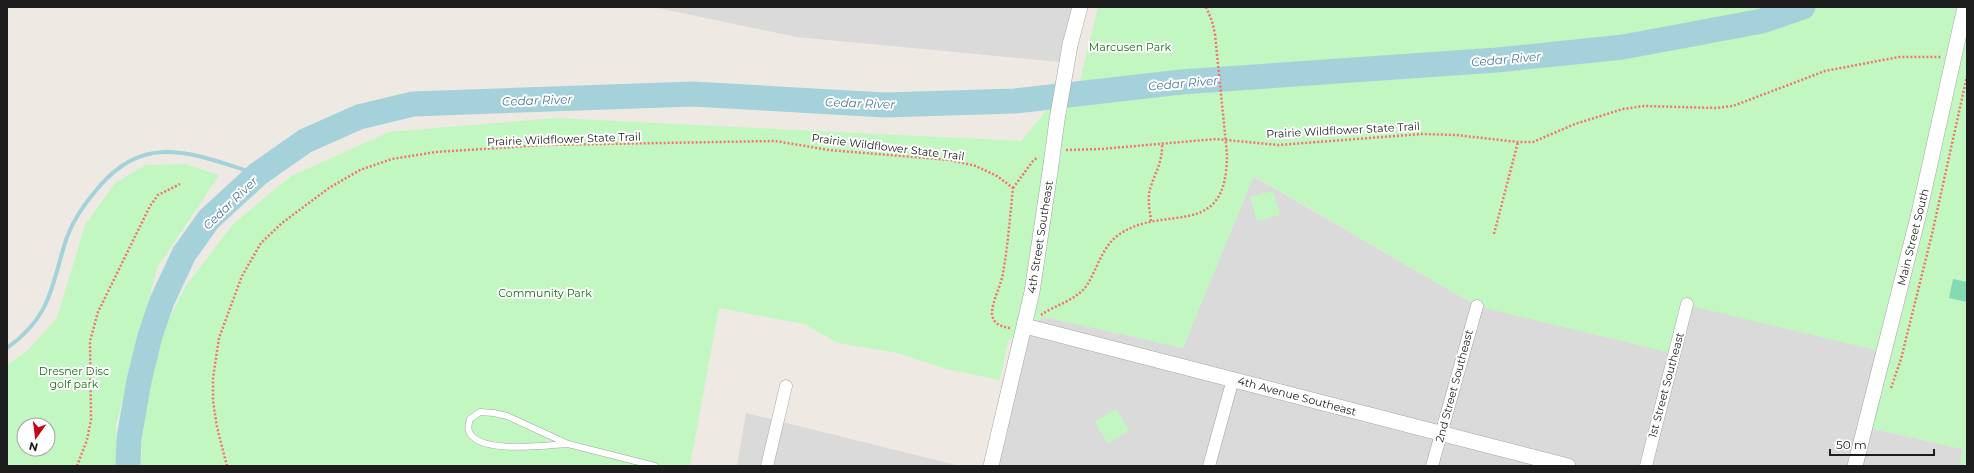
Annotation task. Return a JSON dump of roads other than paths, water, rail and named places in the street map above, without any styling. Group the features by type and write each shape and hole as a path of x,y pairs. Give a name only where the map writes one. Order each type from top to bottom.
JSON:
{"street":[{"name":"4th Street Southeast","path":"992,466 1025,326 1040,243 1058,113 1070,45 1080,7"},
{"name":"Main Street South","path":"1855,466 1917,221 1953,59 1963,24"},
{"name":"1st Street Southeast","path":"1646,466 1687,304"},
{"name":"2nd Street Southeast","path":"1432,466 1476,306"},
{"name":"4th Avenue Southeast","path":"1025,326 1568,466"},
{"path":"1209,466 1232,379"},
{"path":"767,466 786,386"}],"lane":[{"path":"568,444 510,448 494,447 476,440 469,431 470,419 480,412 501,414 568,444 655,466"}],"waterway":[{"name":"Cedar River","path":"128,466 129,438 139,381 150,336 162,301 184,254 209,219 258,174 305,141 359,117 413,104 693,94 885,105 1015,101 1181,82 1497,60 1623,47 1762,21 1803,7"},
{"path":"7,348 22,336 34,323 42,311 53,285 67,237 73,223 93,194 116,170 135,158 154,153 174,152 214,160 258,174"}],"park label":[{"name":"Marcusen Park","path":"1130,47"},
{"name":"Community Park","path":"545,293"},
{"name":"Dresner Disc golf park","path":"74,377"}]}
